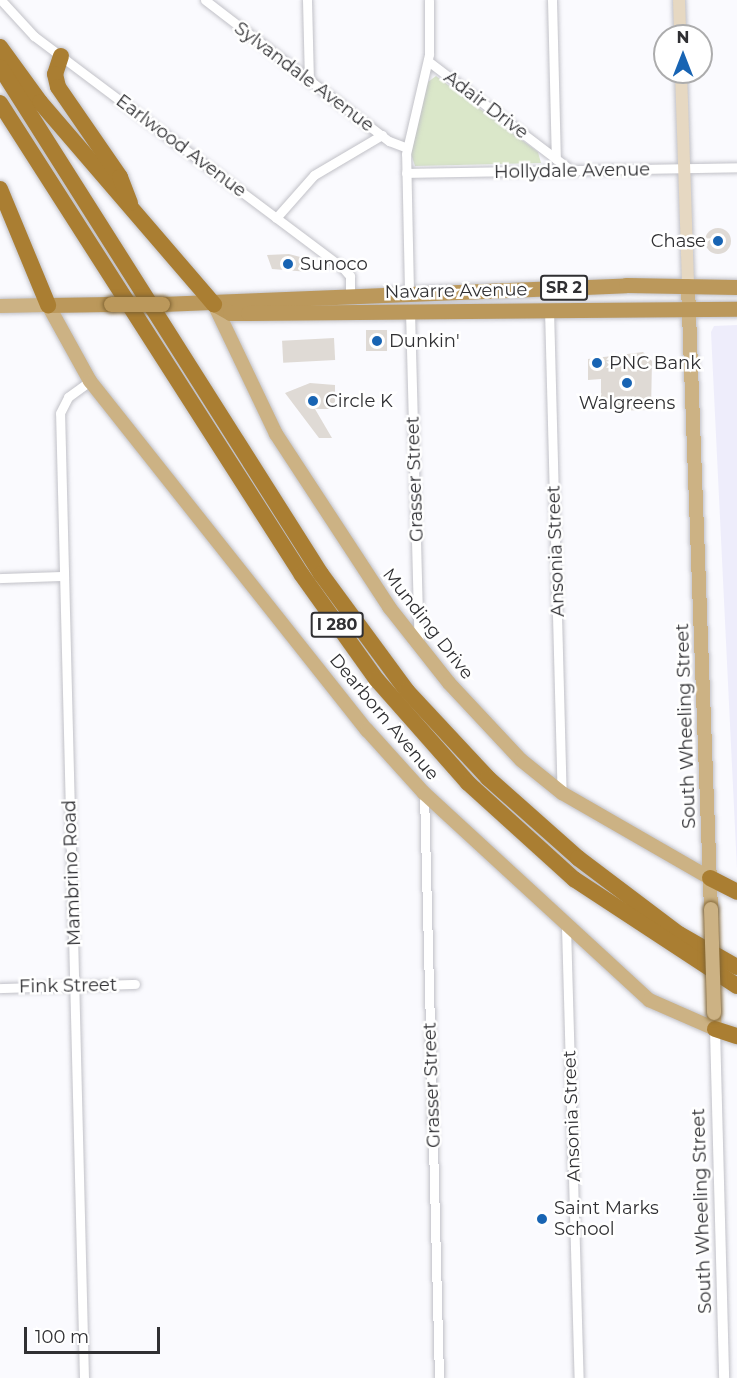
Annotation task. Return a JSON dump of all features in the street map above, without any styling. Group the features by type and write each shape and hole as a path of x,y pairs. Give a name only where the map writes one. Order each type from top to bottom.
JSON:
{"highway":[{"path":"0,47 40,102 132,206 214,304"},
{"path":"61,56 55,74 58,87 120,177 132,206"},
{"name":"I 280","path":"0,67 321,574 407,691 488,778 578,858 679,934 737,967"},
{"name":"I 280","path":"0,103 302,575 377,680 468,783 574,879 737,986"},
{"path":"0,189 48,305"},
{"name":"Navarre Avenue","path":"48,305 214,304 230,297 737,286"},
{"path":"350,312 403,303 408,292"},
{"path":"275,313 279,304 343,302 375,293"},
{"name":"Navarre Avenue","path":"214,304 230,313 737,309"},
{"path":"710,878 737,892"},
{"path":"714,1021 737,1036"}],"main road":[{"path":"679,0 680,24"},
{"name":"South Wheeling Street","path":"681,84 714,1021"},
{"name":"Munding Drive","path":"214,304 276,434 419,647 521,760 562,793 710,878"},
{"name":"Navarre Avenue","path":"0,306 48,305"},
{"name":"Dearborn Avenue","path":"48,305 90,381 367,730 424,793 649,1000 714,1021"}],"street":[{"name":"Earlwood Avenue","path":"1,0 61,56 349,273 350,295"},
{"name":"Sylvandale Avenue","path":"205,0 382,135 407,148"},
{"path":"306,0 309,81"},
{"path":"408,292 407,148 428,61 429,0"},
{"path":"552,0 556,159"},
{"name":"Adair Drive","path":"428,61 572,171"},
{"path":"276,218 314,175 382,135"},
{"name":"Hollydale Avenue","path":"406,173 685,170 737,167"},
{"name":"Ansonia Street","path":"549,309 562,793"},
{"name":"Grasser Street","path":"410,311 419,647"},
{"name":"Mambrino Road","path":"84,1378 60,413 68,397 90,381"},
{"path":"0,578 64,576"},
{"name":"Grasser Street","path":"424,793 440,1378"},
{"name":"Ansonia Street","path":"566,926 579,1378"},
{"name":"Fink Street","path":"0,988 135,984"},
{"name":"South Wheeling Street","path":"714,1021 724,1378"}],"shaded area":[{"path":"737,325 737,869 711,332 714,326"}],"green space":[{"path":"436,76 538,152 541,163 415,166 411,154 428,82"}],"building":[{"name":"Chase","path":"718,228 727,232 731,241 727,250 718,254 709,250 705,241 709,232"},
{"name":"Sunoco","path":"289,254 304,258 309,272 272,269 267,255"},
{"name":"Dunkin'","path":"366,330 387,330 387,351 366,351"},
{"name":"Circle K","path":"334,338 335,360 283,363 282,341"},
{"name":"Walgreens","path":"643,352 652,361 651,410 601,411 601,379 588,380 588,359"},
{"name":"Circle K","path":"310,383 335,385 335,409 315,409 332,438 319,438 285,393"}],"place":[{"name":"Chase","path":"718,241"},
{"name":"Sunoco","path":"288,264"},
{"name":"Dunkin'","path":"377,341"},
{"name":"PNC Bank","path":"597,363"},
{"name":"Walgreens","path":"627,383"},
{"name":"Circle K","path":"313,401"},
{"name":"Saint Marks School","path":"542,1219"}]}
